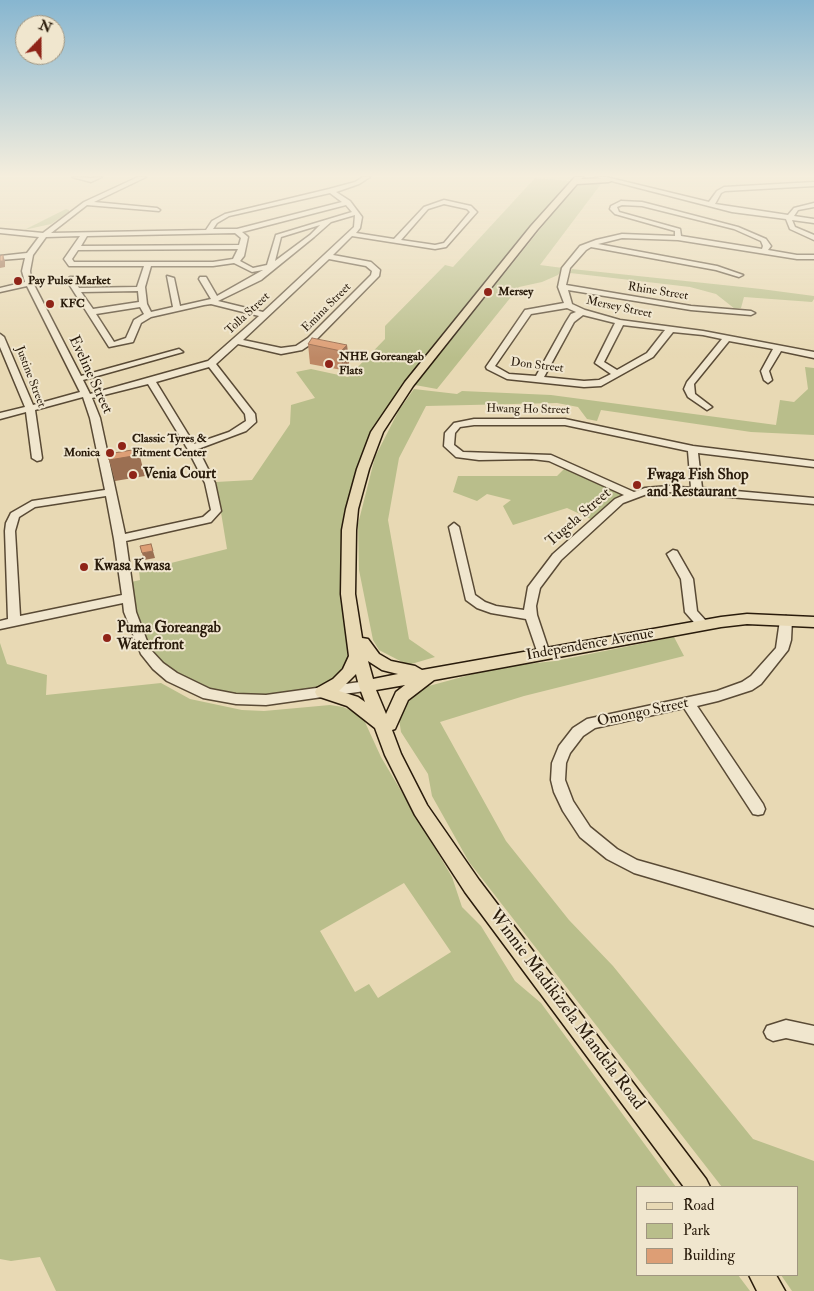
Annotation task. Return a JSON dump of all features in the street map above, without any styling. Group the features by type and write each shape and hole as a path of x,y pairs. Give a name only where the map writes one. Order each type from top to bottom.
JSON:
{"main road":[{"name":"Winnie Madikizela Mandela Road","path":"528,237 410,384 377,432 367,456 352,509 348,548 350,581 348,594 371,685 397,763 421,810 472,886 697,1186"},
{"name":"Independence Avenue","path":"371,685 703,625 747,619 814,622"},
{"path":"323,692 339,683 349,673 360,646 387,666 410,672 434,673"},
{"path":"323,692 352,701 384,724 402,696 434,673"},
{"path":"762,1276 772,1291"}],"street":[{"path":"0,258 29,255 42,237"},
{"path":"83,237 68,259 72,264 235,261 252,270 270,267"},
{"path":"235,261 240,256 245,237"},
{"path":"270,267 278,237"},
{"path":"73,279 71,282 92,312 102,332 114,346 130,340 135,325 148,315 212,300 247,285 310,237"},
{"name":"Tolla Street","path":"0,416 150,380 211,363 348,237"},
{"path":"370,237 430,246 446,245 453,237"},
{"path":"396,242 400,237"},
{"path":"562,287 562,278 569,264 590,244 617,237"},
{"path":"657,237 678,238 797,257 814,257"},
{"path":"758,237 764,240 767,246 764,252"},
{"path":"590,244 716,268 739,275"},
{"path":"76,248 242,247"},
{"name":"Eveline Street","path":"29,255 26,271 29,283 86,395 95,418 120,538 128,598 133,620 146,651 158,666 188,687 208,694 266,700 371,685"},
{"name":"Emina Street","path":"235,341 282,351 299,348 317,334 375,276 376,270 368,264 327,256"},
{"path":"148,264 141,289 143,304 148,315"},
{"path":"170,278 177,308"},
{"path":"203,279 212,300"},
{"path":"0,290 29,283"},
{"name":"Mersey Street","path":"562,287 568,306 582,312 620,322 727,338 814,355"},
{"name":"Rhine Street","path":"562,287 691,308 751,313"},
{"path":"76,290 141,289"},
{"path":"212,300 262,315"},
{"path":"92,312 143,304"},
{"name":"Don Street","path":"568,306 541,308 528,312 490,366 507,376 592,385 601,383 650,355 671,329"},
{"path":"539,379 574,316 582,312"},
{"path":"617,374 600,364 620,322"},
{"name":"Justine Street","path":"0,337 30,408 36,458"},
{"path":"707,407 691,395 690,384 727,338"},
{"path":"768,380 765,371 778,348"},
{"path":"78,379 179,352"},
{"path":"192,448 232,434 243,429 251,422 250,414 211,363"},
{"path":"120,538 198,523 213,516 216,506 210,483 192,448 150,380"},
{"name":"Hwang Ho Street","path":"632,495 551,458 460,455 447,442 450,433 457,425 474,422 560,421 693,449 814,464"},
{"path":"693,449 697,491"},
{"name":"Tugela Street","path":"544,654 531,616 531,595 546,568 601,515 619,501 632,495 660,489 814,501"},
{"path":"14,622 10,531 15,515 32,504 111,492"},
{"path":"454,527 470,598 481,605 495,610 531,616"},
{"path":"673,554 687,579 693,616 703,625"},
{"path":"0,625 128,598"},
{"name":"Omongo Street","path":"786,620 782,650 756,680 733,692 592,723 578,732 567,746 560,763 558,780 560,792 582,828 596,842 634,866 814,918"},
{"path":"688,703 758,809"},
{"path":"774,1032 786,1029 814,1035"}],"green space":[{"path":"480,237 527,237 392,408 352,509 357,650 339,683 266,700 188,687 145,651 127,583 140,580 139,571 227,549 216,482 252,480 290,424 291,405 315,398 296,372 311,369 348,377 385,339 385,326 445,265 453,267"},
{"path":"534,237 561,237 540,265 563,268 558,275 542,282 519,287 437,389 415,385"},
{"path":"572,269 761,289 814,296 814,299 812,302 744,297 741,308 735,309 716,294 690,287 570,273"},
{"path":"805,367 814,368 814,435 751,432 601,410 597,421 587,419 578,407 557,403 426,406 399,458 388,520 409,639 435,657 408,665 379,650 373,640 359,570 358,524 375,457 399,410 414,389 457,394 462,391 551,395 776,425 780,400 794,402 808,389"},
{"path":"568,465 632,495 595,521 567,508 513,525 503,506 511,500 487,494 477,501 453,492 458,476 557,476"},
{"path":"674,637 684,656 524,696 440,722 506,841 569,920 613,966 753,1139 814,1161 814,1291 792,1291 782,1276 799,1276 799,1186 721,1186 469,862 432,796 428,774 401,732 399,719 405,705 425,687 499,667 555,661"},
{"path":"0,643 7,664 47,675 46,695 161,683 190,699 242,710 264,711 330,705 343,707 356,713 364,720 381,757 452,877 462,907 481,926 515,981 541,1003 675,1186 636,1186 636,1276 739,1276 750,1291 56,1291 40,1257 11,1261 0,1259","holes":["404,883 451,952 378,998 369,984 355,992 320,931"]}],"building":[{"path":"3,255 3,261 0,261 0,256"},
{"path":"312,338 347,345 341,351 308,344"},
{"path":"138,449 139,455 109,460 108,454"},
{"path":"151,544 153,551 142,553 140,546"}],"place":[{"name":"Pay Pulse Market","path":"18,281"},
{"name":"Mersey","path":"488,292"},
{"name":"KFC","path":"50,304"},
{"name":"NHE Goreangab Flats","path":"329,364"},
{"name":"Classic Tyres & Fitment Center","path":"122,446"},
{"name":"Monica","path":"110,453"},
{"name":"Venia Court","path":"133,475"},
{"name":"Fwaga Fish Shop and Restaurant","path":"637,485"},
{"name":"Kwasa Kwasa","path":"84,567"},
{"name":"Puma Goreangab Waterfront","path":"107,638"}]}
